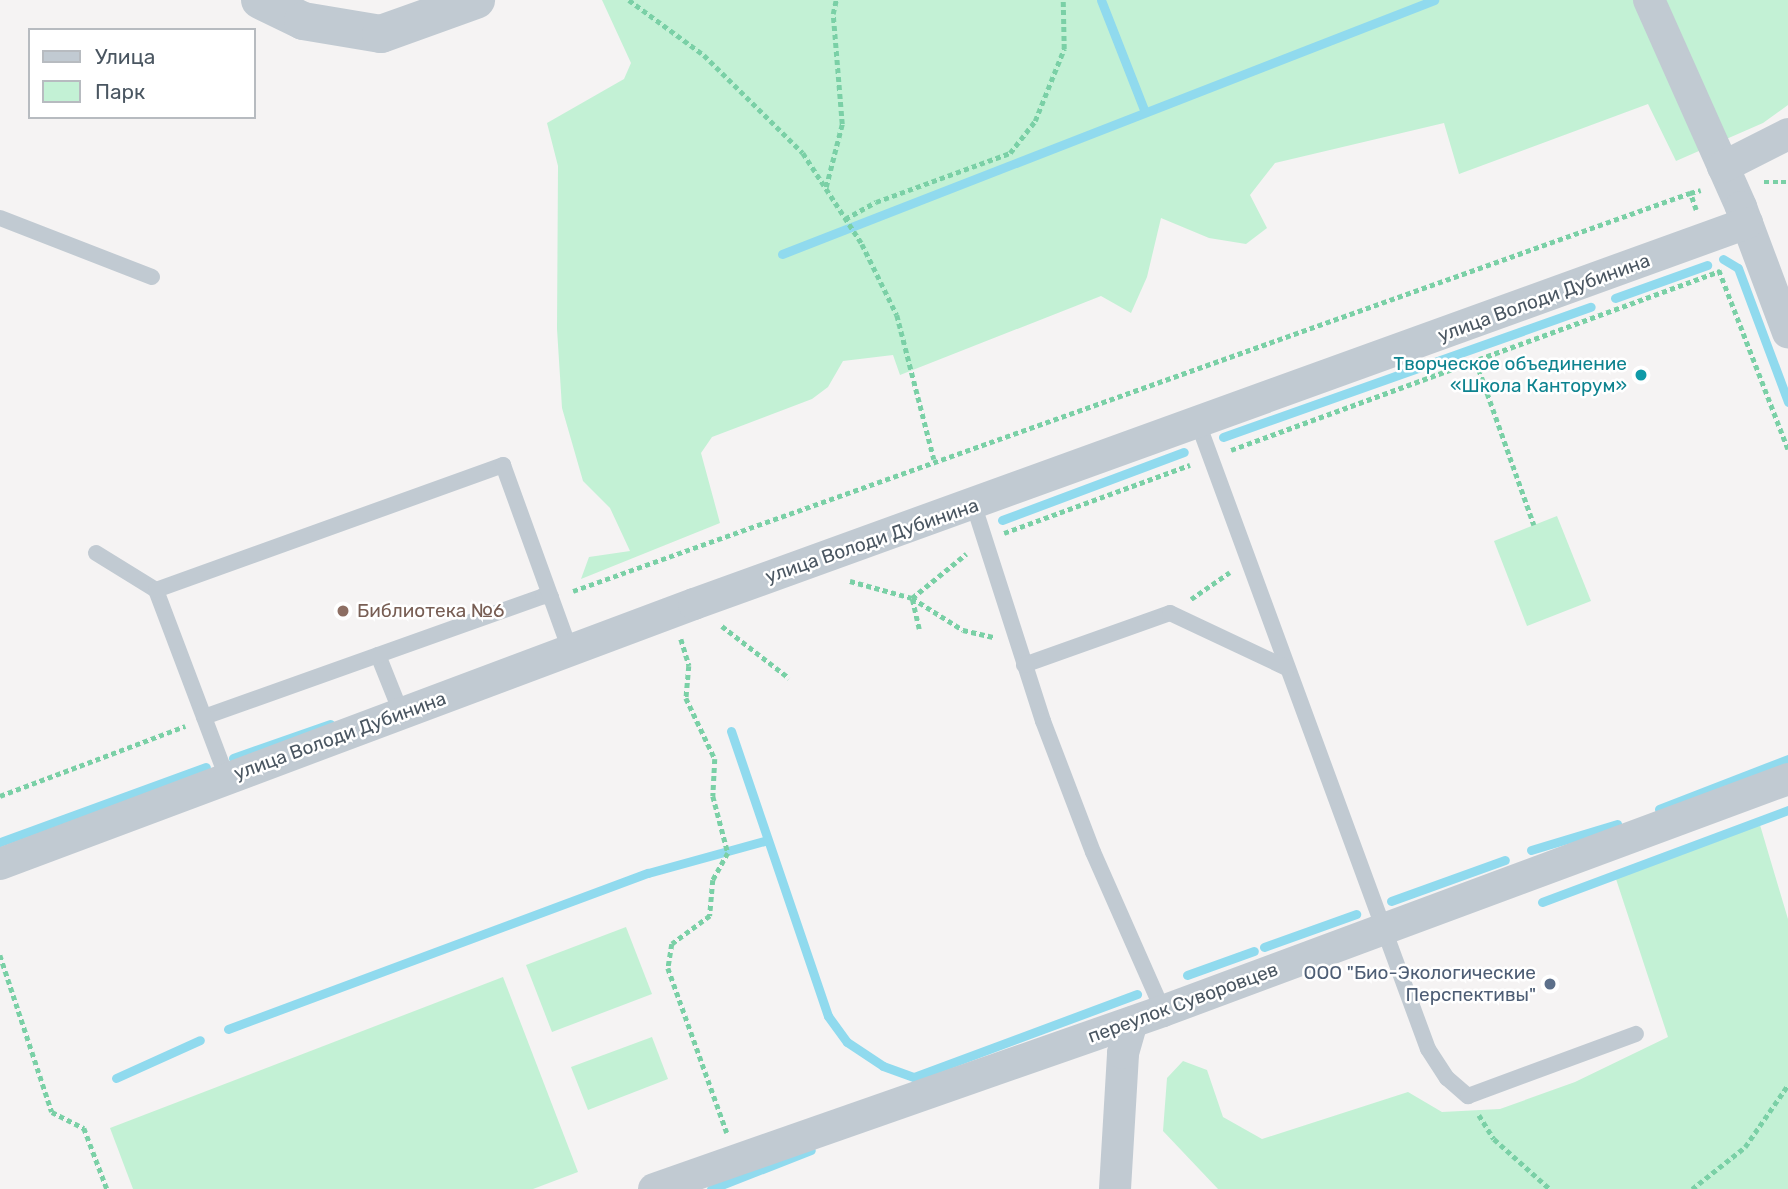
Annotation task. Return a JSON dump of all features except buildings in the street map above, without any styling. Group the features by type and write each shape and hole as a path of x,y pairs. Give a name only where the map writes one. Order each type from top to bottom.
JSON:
{"street":[{"path":"260,0 303,21 381,34 425,11 476,0"},
{"path":"1649,0 1747,223 1788,333"},
{"path":"1723,167 1788,134"},
{"name":"улица Володи Дубинина","path":"0,864 683,608 974,506 1747,223"},
{"name":"переулок Суворовцев","path":"654,1189 1163,1011 1788,779"},
{"path":"1115,1189 1124,1053 1132,1022"}],"lane":[{"path":"0,218 152,277"},
{"path":"1198,423 1428,1049 1447,1078 1468,1096 1636,1034"},
{"path":"156,590 503,465 570,650"},
{"path":"974,506 1024,665 1093,852 1163,1011"},
{"path":"96,552 156,590 227,778"},
{"path":"204,717 543,596 551,597"},
{"path":"1024,665 1170,613 1287,668"},
{"path":"379,655 401,715"}],"path":[{"path":"629,0 704,55 803,153 862,244 897,315 934,459"},
{"path":"826,188 842,124 833,14 836,0"},
{"path":"845,219 876,202 1010,153 1035,121 1064,49 1063,0"},
{"path":"551,597 1690,193"},
{"path":"912,598 985,540 1720,271"},
{"path":"1475,361 1534,525"},
{"path":"1170,613 1249,559"},
{"path":"812,562 828,575 912,598 963,630 1018,643"},
{"path":"912,598 919,629"},
{"path":"683,608 789,678"},
{"path":"683,608 689,666 689,708 715,759 713,796 728,851 713,880 710,916 672,944 668,968 736,1160"},
{"path":"0,796 204,717"},
{"path":"0,955 52,1112 84,1128 107,1189"},
{"path":"1692,1189 1745,1147 1788,1085"},
{"path":"1468,1096 1494,1139 1550,1189"}],"green space":[{"path":"602,0 1788,0 1788,105 1763,123 1676,161 1648,104 1459,174 1444,123 1275,163 1250,195 1267,228 1246,244 1209,238 1161,218 1147,277 1131,313 1101,296 900,375 893,355 843,361 828,387 812,399 712,437 701,453 720,523 581,579 589,557 630,551 610,508 583,481 562,408 557,329 558,166 547,123 624,79 631,63"},
{"path":"1557,516 1591,601 1527,626 1494,541"},
{"path":"1760,825 1788,919 1788,1189 1218,1189 1163,1131 1167,1078 1183,1061 1207,1070 1223,1117 1262,1139 1408,1092 1442,1112 1500,1109 1575,1082 1668,1037 1616,879"},
{"path":"626,927 652,994 552,1032 526,965"},
{"path":"503,977 578,1172 533,1189 133,1189 110,1128"},
{"path":"652,1037 668,1079 588,1110 571,1067"}],"waterway":[{"path":"1101,0 1145,112"},
{"path":"782,254 1434,0"},
{"path":"1723,259 1738,268 1788,402"},
{"path":"1615,298 1707,265"},
{"path":"1223,437 1591,307"},
{"path":"1002,520 1184,452"},
{"path":"233,758 330,724"},
{"path":"731,731 828,1016 847,1042 883,1066 914,1077 1137,994"},
{"path":"1659,809 1788,759"},
{"path":"0,842 206,767"},
{"path":"1542,902 1788,810"},
{"path":"1531,850 1617,824"},
{"path":"228,1029 648,873 768,840"},
{"path":"1391,901 1505,860"},
{"path":"1264,947 1356,914"},
{"path":"1187,975 1254,951"},
{"path":"116,1078 200,1040"},
{"path":"711,1189 811,1150"}],"place":[{"name":"Творческое объединение «Школа Канторум»","path":"1641,375"},
{"name":"Библиотека №6","path":"343,611"},
{"name":"ООО \"Био-Экологические Перспективы\"","path":"1550,984"}]}
